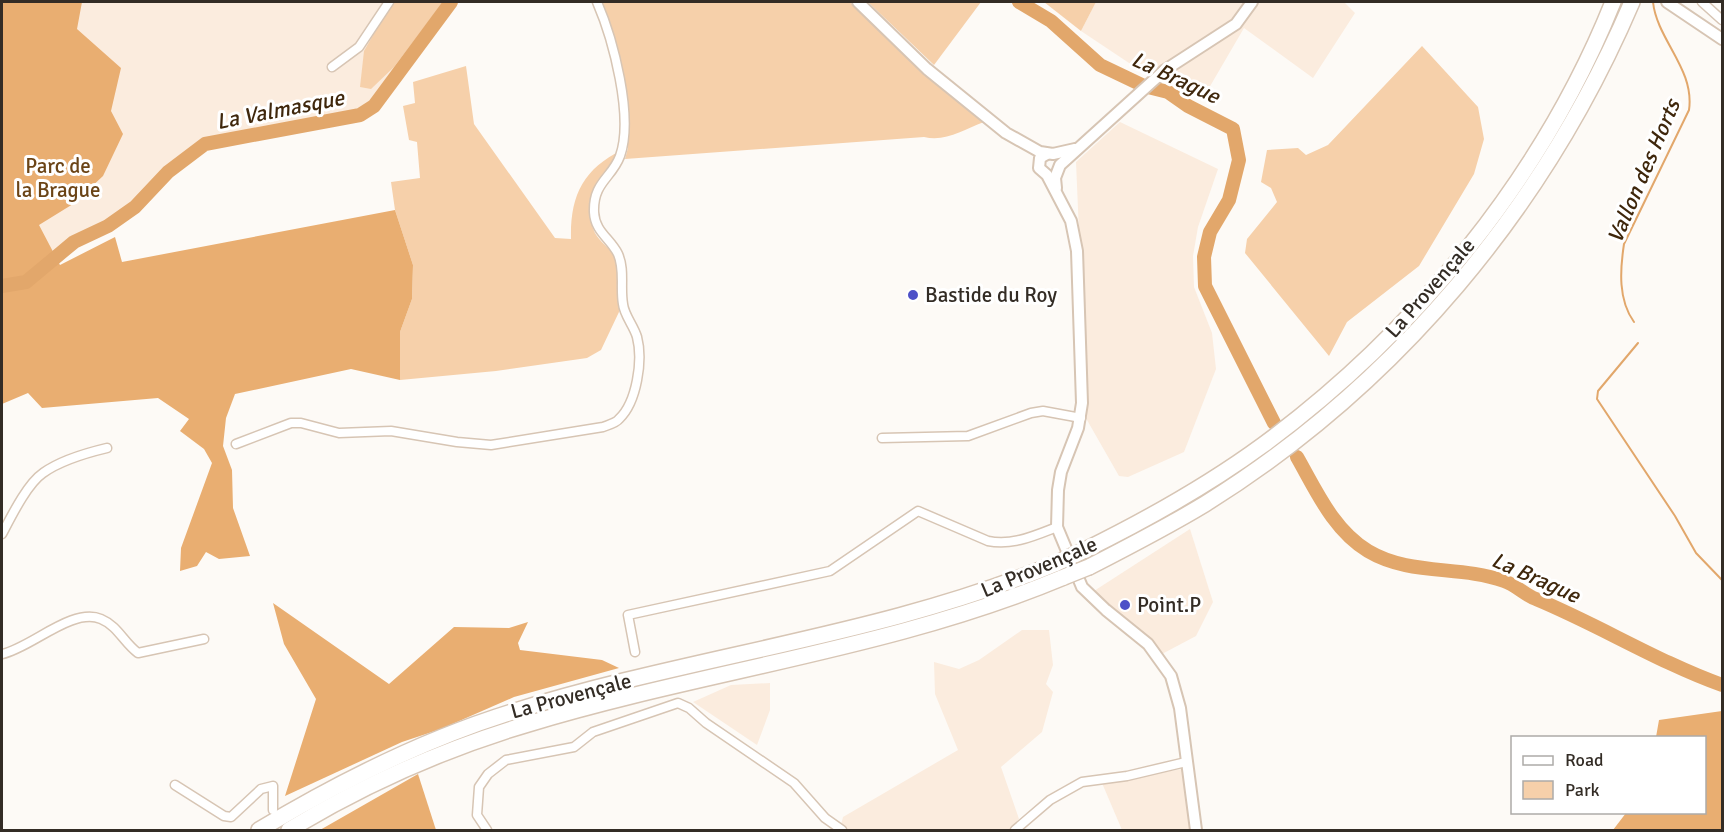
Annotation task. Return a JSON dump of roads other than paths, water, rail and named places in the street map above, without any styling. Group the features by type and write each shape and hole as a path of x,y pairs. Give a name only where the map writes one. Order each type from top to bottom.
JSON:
{"highway":[{"name":"La Provençale","path":"259,831 317,796 384,761 512,712 624,681 916,612 996,587 1058,562 1152,516 1261,446 1320,399 1412,312 1481,230 1521,174 1568,97 1613,2"},
{"name":"La Provençale","path":"289,831 395,774 458,747 518,727 587,707 915,629 981,609 1089,567 1205,504 1271,459 1331,412 1436,310 1503,230 1561,144 1613,45 1632,2"}],"street":[{"path":"332,67 358,47 389,2"},
{"path":"236,444 291,423 301,423 339,433 391,432 491,445 603,427 618,421 628,407 635,387 639,356 637,338 622,305 622,267 618,253 594,222 594,202 603,180 618,163 625,143 616,55 597,2"},
{"path":"858,2 927,69 1006,133 1046,157 1054,171 1060,200 1071,221 1076,240 1082,378 1081,418 1058,490 1057,527 1082,587 1148,644 1171,676 1180,708 1196,831"},
{"path":"1054,171 1165,70 1236,24 1252,2"},
{"path":"1702,2 1722,20"},
{"path":"1668,3 1722,39"},
{"path":"1054,171 1039,168 1046,157 1080,147"},
{"path":"882,438 968,436 1031,413 1043,411 1081,418"},
{"path":"2,534 19,503 41,473 107,448"},
{"path":"635,652 628,615 831,571 866,545 885,536 913,513 924,512 988,541 999,543 1033,537 1057,527"},
{"path":"2,654 27,646 70,620 83,616 99,618 118,631 130,648 138,653 204,639"},
{"path":"487,831 477,815 479,787 488,774 506,760 574,747 592,732 678,703 689,708 706,723 794,783 825,818 842,831"},
{"path":"1015,831 1050,800 1082,782 1136,774 1186,762"},
{"path":"175,785 224,816 231,817 261,789 273,786 273,810"}],"waterway":[{"name":"La Valmasque","path":"2,286 26,282 74,242 108,226 135,207 168,172 205,144 360,115 374,106 451,2"},
{"name":"La Brague","path":"1019,2 1051,21 1100,65 1144,86 1168,92 1188,106 1233,129 1239,160 1229,200 1210,232 1204,257 1205,286 1274,423"},
{"name":"Vallon des Horts","path":"1634,322 1623,295 1621,274 1624,244 1689,110 1686,81 1661,29 1653,2"},
{"name":"Vallon des Horts","path":"1638,343 1598,391 1597,399 1675,516 1696,553 1722,580"},
{"name":"La Brague","path":"1297,457 1335,521 1368,551 1401,564 1470,573 1504,581 1652,655 1722,685"}],"place":[{"name":"Bastide du Roy","path":"913,295"},
{"name":"Point.P","path":"1125,605"}],"park label":[{"name":"Parc de la Brague","path":"58,178"}]}
